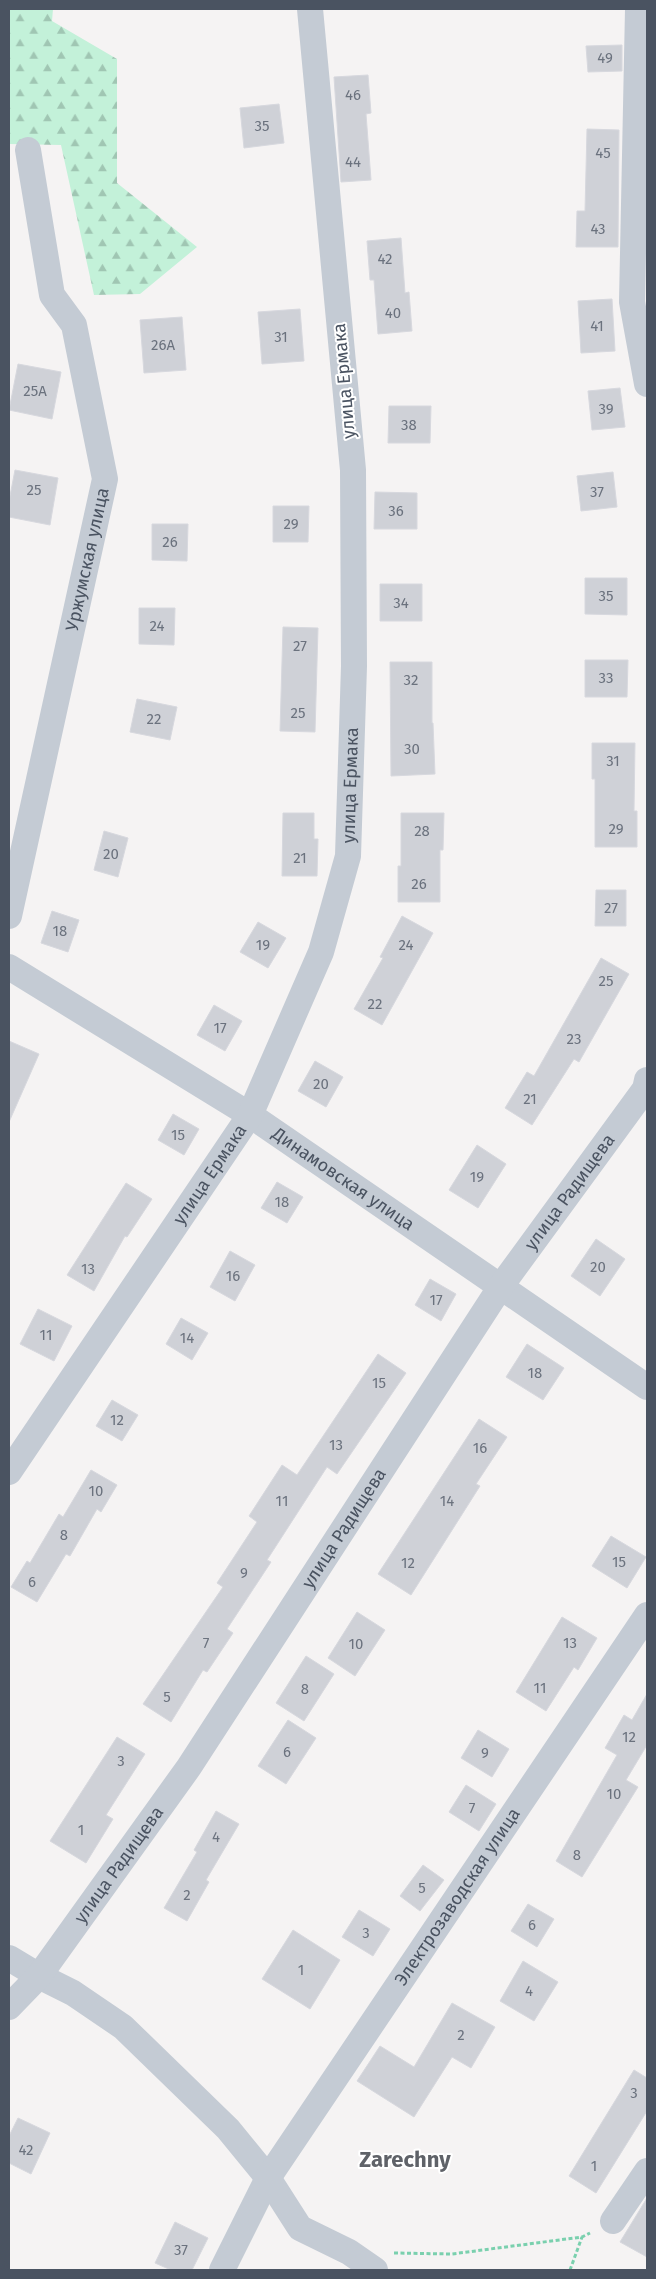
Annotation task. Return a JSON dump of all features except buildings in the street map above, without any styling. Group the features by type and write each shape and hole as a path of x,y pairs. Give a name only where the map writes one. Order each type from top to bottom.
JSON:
{"street":[{"name":"улица Ермака","path":"9,1472 250,1115 322,952 348,856 354,666 353,470 310,9"},
{"path":"638,9 632,302 647,384"},
{"name":"Уржумская улица","path":"9,916 105,479 74,325 52,295 28,150"},
{"name":"Динамовская улица","path":"9,967 250,1115 647,1386"},
{"name":"улица Радищева","path":"9,2006 39,1976 189,1767 501,1286 646,1089 647,1080"},
{"name":"Электрозаводская улица","path":"222,2270 268,2178 647,1614"},
{"path":"9,1958 73,1993 123,2027 228,2129 268,2178 300,2228 349,2252 375,2270"},
{"path":"613,2221 647,2171"}],"path":[{"path":"349,2252 452,2254 582,2237 613,2221"},
{"path":"570,2270 582,2237"}],"green space":[{"path":"9,9 53,9 52,21 117,59 117,183 197,247 140,294 94,295 61,145 9,144"}],"district":[{"name":"Zarechny","path":"405,2159"}]}
